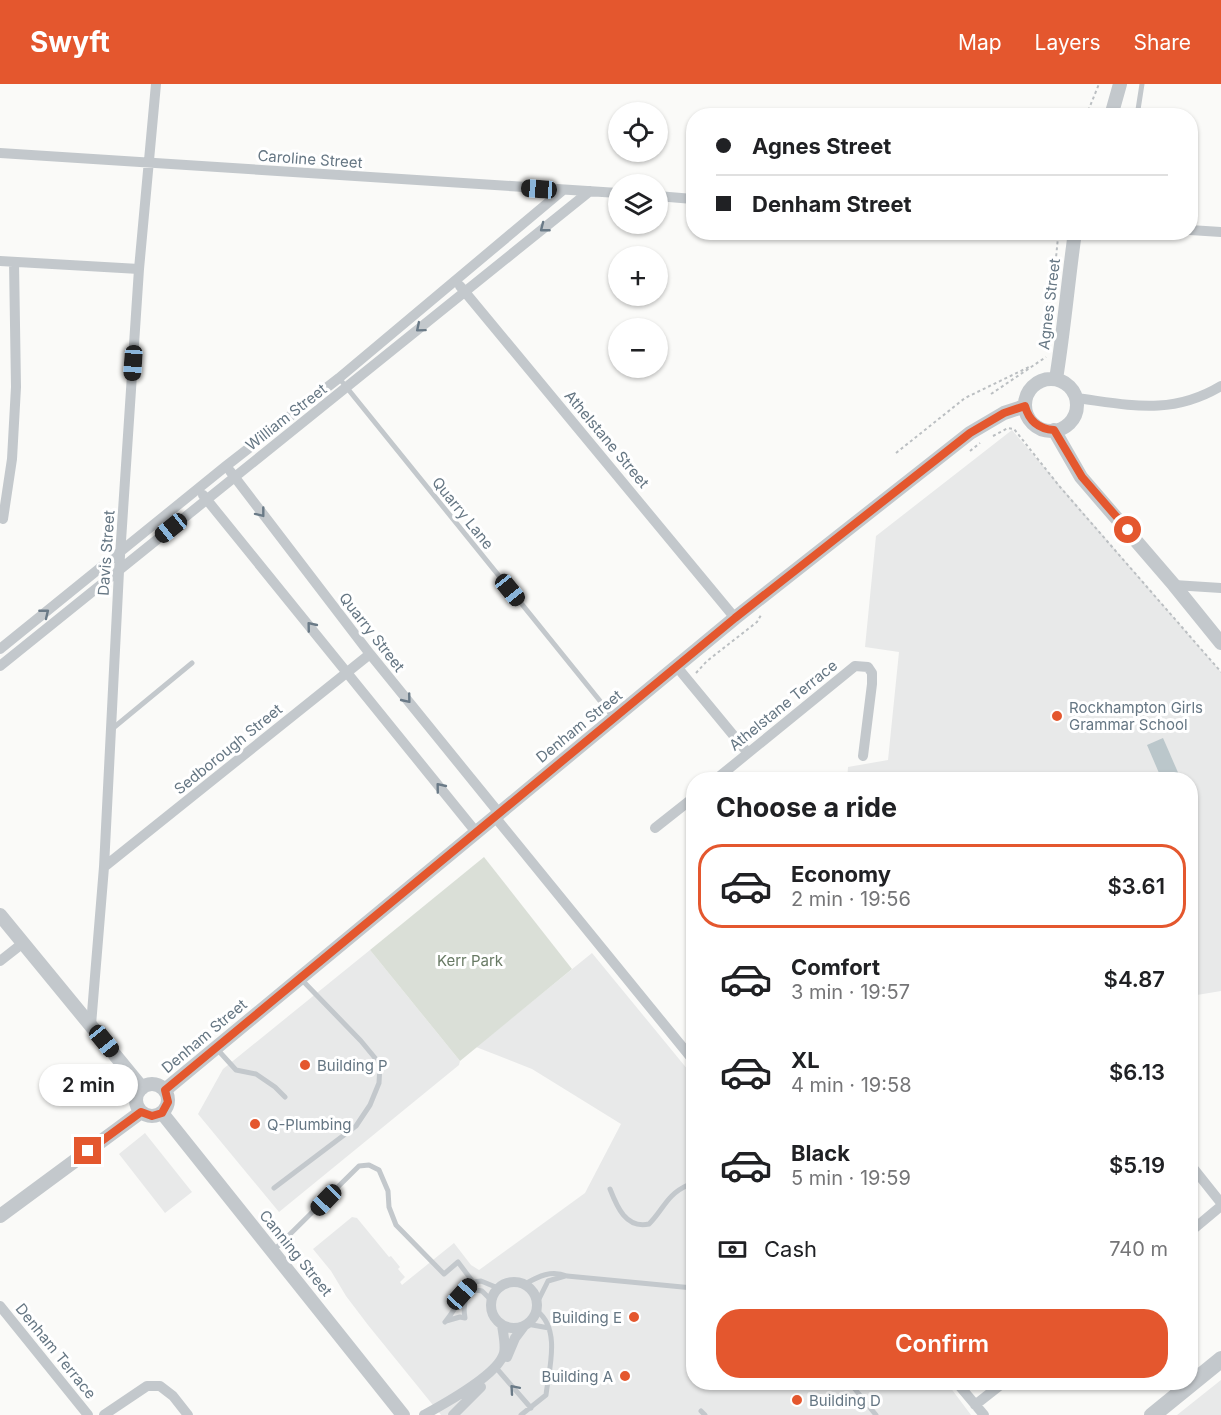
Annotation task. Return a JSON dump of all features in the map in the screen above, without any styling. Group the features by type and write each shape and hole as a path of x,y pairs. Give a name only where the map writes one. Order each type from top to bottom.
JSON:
{"street":[{"name":"Davis Street","path":"91,1025 104,867 119,571 139,269 156,84"},
{"path":"1113,108 1120,84"},
{"name":"Caroline Street","path":"0,153 608,193"},
{"name":"William Street","path":"0,649 226,466 339,378 454,279 562,191"},
{"name":"William Street","path":"0,666 590,192"},
{"path":"668,197 686,198"},
{"path":"1198,231 1221,232"},
{"name":"Agnes Street","path":"1056,379 1064,332 1074,240"},
{"path":"0,261 139,269"},
{"path":"3,519 12,459 16,387 14,262"},
{"name":"Athelstane Street","path":"454,279 735,618"},
{"path":"1056,379 1071,388 1076,398 1075,414 1071,421 1061,429 1041,428 1035,425 1027,414 1025,406 1028,394 1042,380 1056,379"},
{"path":"1076,398 1162,407 1189,401 1221,386"},
{"name":"Denham Street","path":"165,1090 735,618 970,433 1004,413 1025,406"},
{"path":"1054,430 1082,477 1221,643"},
{"name":"Quarry Street","path":"226,466 370,654 686,1051"},
{"path":"198,489 348,671 476,832"},
{"path":"1174,585 1221,588"},
{"name":"Sedborough Street","path":"104,867 370,654"},
{"name":"Athelstane Terrace","path":"725,772 855,666 868,667 872,673 863,756"},
{"path":"677,667 748,753"},
{"path":"655,828 686,804"},
{"path":"0,915 142,1088"},
{"path":"0,962 23,943"},
{"path":"153,1084 165,1090 168,1102 162,1113 152,1116 141,1112 136,1101 142,1088 153,1084"},
{"path":"0,1216 141,1112"},
{"name":"Canning Street","path":"162,1113 403,1415"},
{"path":"1198,1175 1221,1205 1198,1225"},
{"path":"424,1415 472,1386 499,1362 504,1353 502,1325 492,1313 491,1300 498,1288 509,1282 517,1281 525,1284 536,1294 537,1306 515,1338 498,1370 453,1415"},
{"name":"Denham Terrace","path":"0,1306 88,1415"},
{"path":"502,1325 517,1328 526,1325"},
{"path":"1198,1377 1221,1358"},
{"name":"Denham Terrace","path":"104,1415 147,1386 160,1386 188,1415"},
{"path":"963,1390 984,1415"},
{"path":"975,1405 994,1390"},
{"path":"1151,1415 1182,1390"}],"lane":[{"path":"1138,108 1142,84"},
{"name":"Quarry Lane","path":"339,378 614,718"},
{"path":"111,730 192,663"},
{"path":"274,1188 356,1126 370,1105 379,1083 380,1064 300,978"},
{"path":"216,1048 236,1070 256,1074 285,1097"},
{"path":"273,1251 359,1166 369,1166 379,1170 388,1191 389,1207 396,1225 444,1274 458,1262 473,1282 475,1290"},
{"path":"610,1189 619,1209 633,1224 641,1226 649,1224 669,1197 686,1186"},
{"path":"525,1284 541,1276 557,1272 567,1276 686,1287"},
{"path":"522,1415 546,1395 552,1336 537,1306 548,1281 567,1276"},
{"path":"491,1300 482,1291 475,1290 466,1297 465,1318 454,1318 445,1322 458,1306 462,1294 473,1282 481,1281 498,1288"},
{"path":"526,1325 549,1328"},
{"path":"1198,1386 1221,1367"},
{"path":"498,1370 531,1408"},
{"path":"856,1390 876,1415"},
{"path":"1162,1415 1193,1390"}],"path":[{"path":"1089,108 1099,84"},
{"path":"1051,316 1058,240"},
{"path":"991,394 1047,356"},
{"path":"896,453 965,398 1040,362"},
{"path":"991,437 1008,428 1014,429 1060,487 1221,672"},
{"path":"965,455 982,442"},
{"path":"689,681 707,661 757,622 764,611"}],"shaded area":[{"name":"Rockhampton Girls Grammar School","path":"1012,430 1221,672 1221,991 1198,995 1198,772 848,772 848,767 888,760 899,652 865,647 876,536"},
{"path":"1163,738 1178,772 1159,772 1147,745"},
{"path":"370,950 460,1061 459,1065 279,1212 198,1114 223,1069"},
{"path":"592,953 686,1067 686,1390 952,1390 971,1415 441,1415 368,1325 313,1249 352,1217 357,1218 400,1267 398,1269 405,1277 400,1282 402,1285 454,1243 471,1265 479,1270 585,1193 621,1124 532,1069 476,1047"},
{"path":"145,1133 192,1192 165,1213 119,1154"},
{"path":"1221,1380 1221,1415 1177,1415"}],"green space":[{"name":"Kerr Park","path":"484,857 572,969 460,1061 370,950"}],"place":[{"name":"Rockhampton Girls Grammar School","path":"1057,716"},
{"name":"Building P","path":"305,1065"},
{"name":"Q-Plumbing","path":"255,1124"},
{"name":"Building E","path":"634,1317"},
{"name":"Building A","path":"625,1376"},
{"name":"Building D","path":"797,1400"}],"route":[{"path":"88,1151 141,1112 152,1116 162,1113 168,1102 165,1090 735,618 970,433 1004,413 1025,406 1027,414 1035,425 1054,430 1082,477 1128,530"}]}
